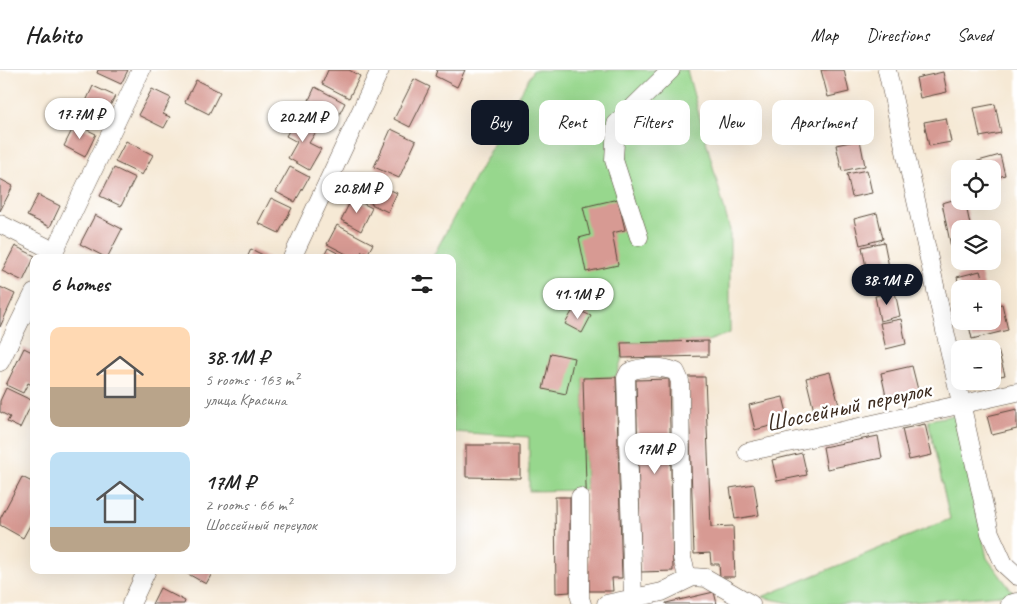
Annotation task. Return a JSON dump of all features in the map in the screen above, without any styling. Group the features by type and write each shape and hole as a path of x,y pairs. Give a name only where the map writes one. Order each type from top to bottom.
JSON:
{"street":[{"path":"0,224 53,254 141,70"},
{"path":"294,254 380,70"},
{"path":"639,237 614,160 616,124 671,70"},
{"path":"887,70 990,533 1004,564 1017,576"},
{"path":"0,362 30,301"},
{"path":"634,598 626,378 629,372 636,368 669,369 676,372 680,382 682,558 688,579"},
{"name":"Шоссейный переулок","path":"747,452 1017,392"},
{"path":"580,497 580,598 582,604"},
{"path":"131,604 145,574"},
{"path":"606,604 662,592 693,577 706,578 751,604"},
{"path":"1010,604 1017,602"}],"green space":[{"path":"533,70 687,70 700,118 700,145 707,145 730,230 730,333 708,341 621,343 622,358 616,377 583,378 586,490 529,491 529,437 456,432 456,254 434,254 493,145 529,145 529,100 517,100"},
{"path":"956,415 987,558 1014,594 890,604 794,604 762,597 950,519 928,420"}],"building":[{"path":"98,70 128,70 121,84 97,73"},
{"path":"328,70 349,70 360,76 349,98 322,84"},
{"path":"437,70 465,70 457,87 435,76"},
{"path":"821,70 844,70 849,92 828,97"},
{"path":"943,72 947,92 920,98 916,78"},
{"path":"414,79 430,87 410,127 394,119"},
{"path":"196,80 220,92 209,114 185,102"},
{"path":"93,86 115,96 103,120 82,110"},
{"path":"315,87 345,103 333,127 321,121 326,109 309,100"},
{"path":"152,89 171,98 163,114 170,117 164,128 138,115"},
{"path":"995,104 1001,133 980,137 974,108"},
{"path":"298,115 319,127 309,143 321,149 309,170 288,158 297,142 286,136"},
{"path":"946,118 951,142 929,146 924,122"},
{"path":"75,124 96,134 85,157 64,146"},
{"path":"391,129 416,141 399,178 374,167"},
{"path":"126,141 153,155 142,175 115,162"},
{"path":"836,145 861,145 865,166 842,171"},
{"path":"1000,155 1005,175 1001,176 1001,160 982,160"},
{"path":"290,167 309,177 295,202 276,192"},
{"path":"114,168 135,178 121,206 100,196"},
{"path":"867,170 872,193 852,197 847,174"},
{"path":"0,179 13,186 0,211"},
{"path":"380,185 397,193 388,212 371,204"},
{"path":"38,195 60,206 50,227 27,216"},
{"path":"271,198 292,208 279,233 258,223"},
{"path":"352,198 372,208 361,231 341,220"},
{"path":"618,199 625,230 612,233 618,265 586,272 579,238 590,235 583,207"},
{"path":"951,200 951,210 967,210 969,220 951,220 951,247 942,203"},
{"path":"877,213 883,239 860,245 854,219"},
{"path":"95,215 122,229 109,254 99,254 80,244"},
{"path":"337,225 373,244 368,253 362,251 361,254 346,254 327,244"},
{"path":"884,242 889,267 867,272 862,247"},
{"path":"15,246 31,254 30,266 23,281 2,271"},
{"path":"328,248 339,254 325,254"},
{"path":"251,249 261,254 249,254"},
{"path":"980,271 982,280 958,280 957,277"},
{"path":"0,287 15,294 0,327"},
{"path":"895,292 900,316 880,321 875,296"},
{"path":"1001,304 1008,330 972,339 970,330 1001,330"},
{"path":"574,308 591,316 582,333 565,324"},
{"path":"901,319 906,344 886,349 880,323"},
{"path":"708,341 708,356 622,358 621,343"},
{"path":"24,348 30,351 30,384 28,383 23,393 6,385"},
{"path":"551,353 574,358 566,394 543,389"},
{"path":"1001,361 1005,375 1001,376"},
{"path":"912,366 919,394 887,401 881,373"},
{"path":"830,372 839,405 814,411 806,378"},
{"path":"616,377 622,578 612,578 613,591 589,591 583,378"},
{"path":"688,377 705,377 711,527 733,526 735,577 720,577 719,564 711,564 710,553 694,554"},
{"path":"669,379 673,571 641,572 636,380"},
{"path":"6,388 30,400 30,407 20,428 7,422 10,417 0,412 0,401"},
{"path":"783,397 789,421 755,430 749,405"},
{"path":"1017,409 1017,429 992,435 987,416"},
{"path":"925,424 932,455 909,460 902,429"},
{"path":"878,436 882,458 827,469 823,447"},
{"path":"466,445 520,445 520,478 466,477"},
{"path":"802,453 807,475 777,481 772,460"},
{"path":"22,477 30,481 30,525 23,538 0,525 0,519"},
{"path":"754,484 759,515 735,519 730,488"},
{"path":"555,497 570,497 570,592 556,593"},
{"path":"188,574 212,574 206,584"},
{"path":"160,588 185,601 184,604 152,604"},
{"path":"714,592 717,604 666,604 666,603"}]}
